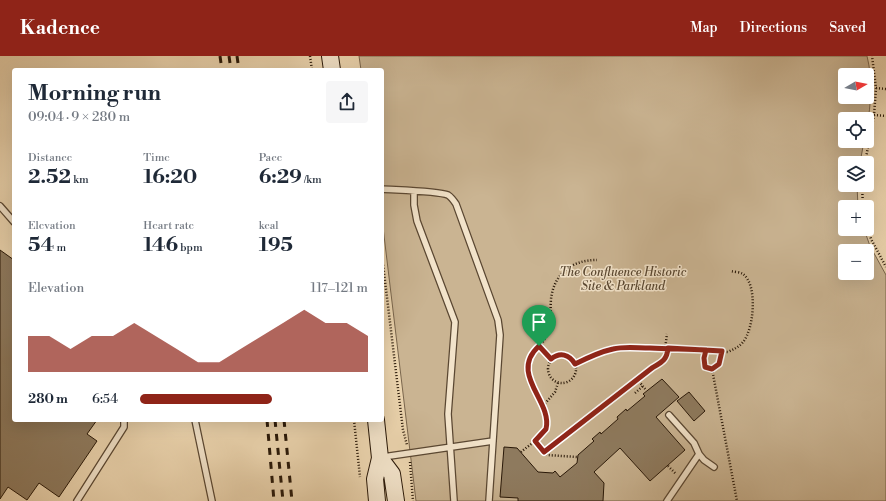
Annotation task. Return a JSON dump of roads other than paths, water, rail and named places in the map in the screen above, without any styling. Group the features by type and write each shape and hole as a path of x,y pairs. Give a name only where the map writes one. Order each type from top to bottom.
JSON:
{"main road":[{"path":"330,56 332,68"},
{"path":"376,422 380,458 375,479 377,501"},
{"path":"380,458 392,474 396,501"}],"lane":[{"path":"384,189 438,193 447,195 456,204 498,320 500,335 489,501"},
{"path":"414,192 414,205 417,221 455,322 448,414 454,501"},
{"path":"0,206 12,220"},
{"path":"669,415 694,443 699,454 704,460 714,467"},
{"path":"77,501 124,427 124,422"},
{"path":"195,422 212,501"},
{"path":"380,458 493,441"},
{"path":"667,501 699,454"}],"railway":[{"path":"220,56 222,68"},
{"path":"229,56 231,68"},
{"path":"237,56 239,68"},
{"path":"267,422 274,501"},
{"path":"275,422 283,501"},
{"path":"284,422 292,501"}],"park label":[{"name":"The Confluence Historic Site & Parkland","path":"623,279"}]}
